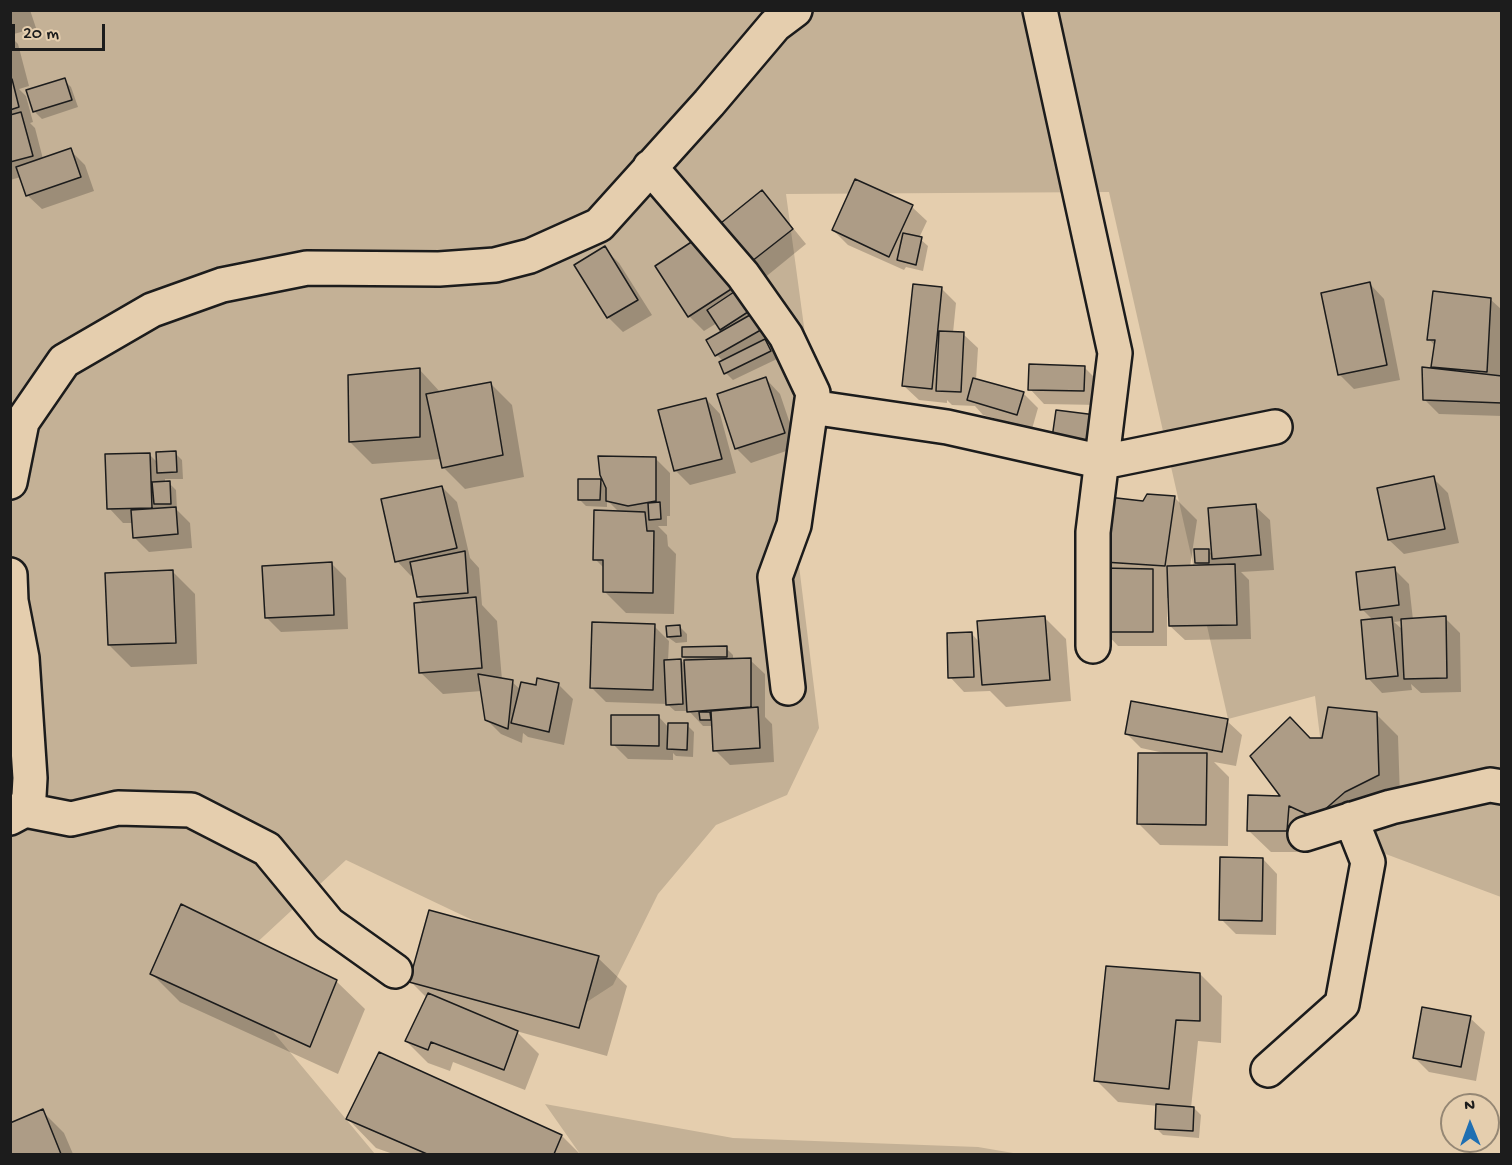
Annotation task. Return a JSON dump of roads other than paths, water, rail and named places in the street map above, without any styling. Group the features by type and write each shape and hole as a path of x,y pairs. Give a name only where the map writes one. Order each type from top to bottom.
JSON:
{"street":[{"path":"10,482 22,422 64,361 152,310 222,285 307,268 439,269 495,265 530,256 599,225 709,103 774,25 795,10"},
{"path":"1040,10 1115,353 1093,532 1092,646"},
{"path":"650,167 743,275 786,336 813,393 794,525 775,577 788,688"},
{"path":"811,407 948,427 1103,462 1275,427"},
{"path":"10,575 11,601 22,658 30,778 29,796 18,814 71,819 118,808 191,810 267,849 329,924 395,971"},
{"path":"1305,834 1413,802 1490,785 1502,787"},
{"path":"1268,1070 1342,1004 1368,862 1351,819"}]}
